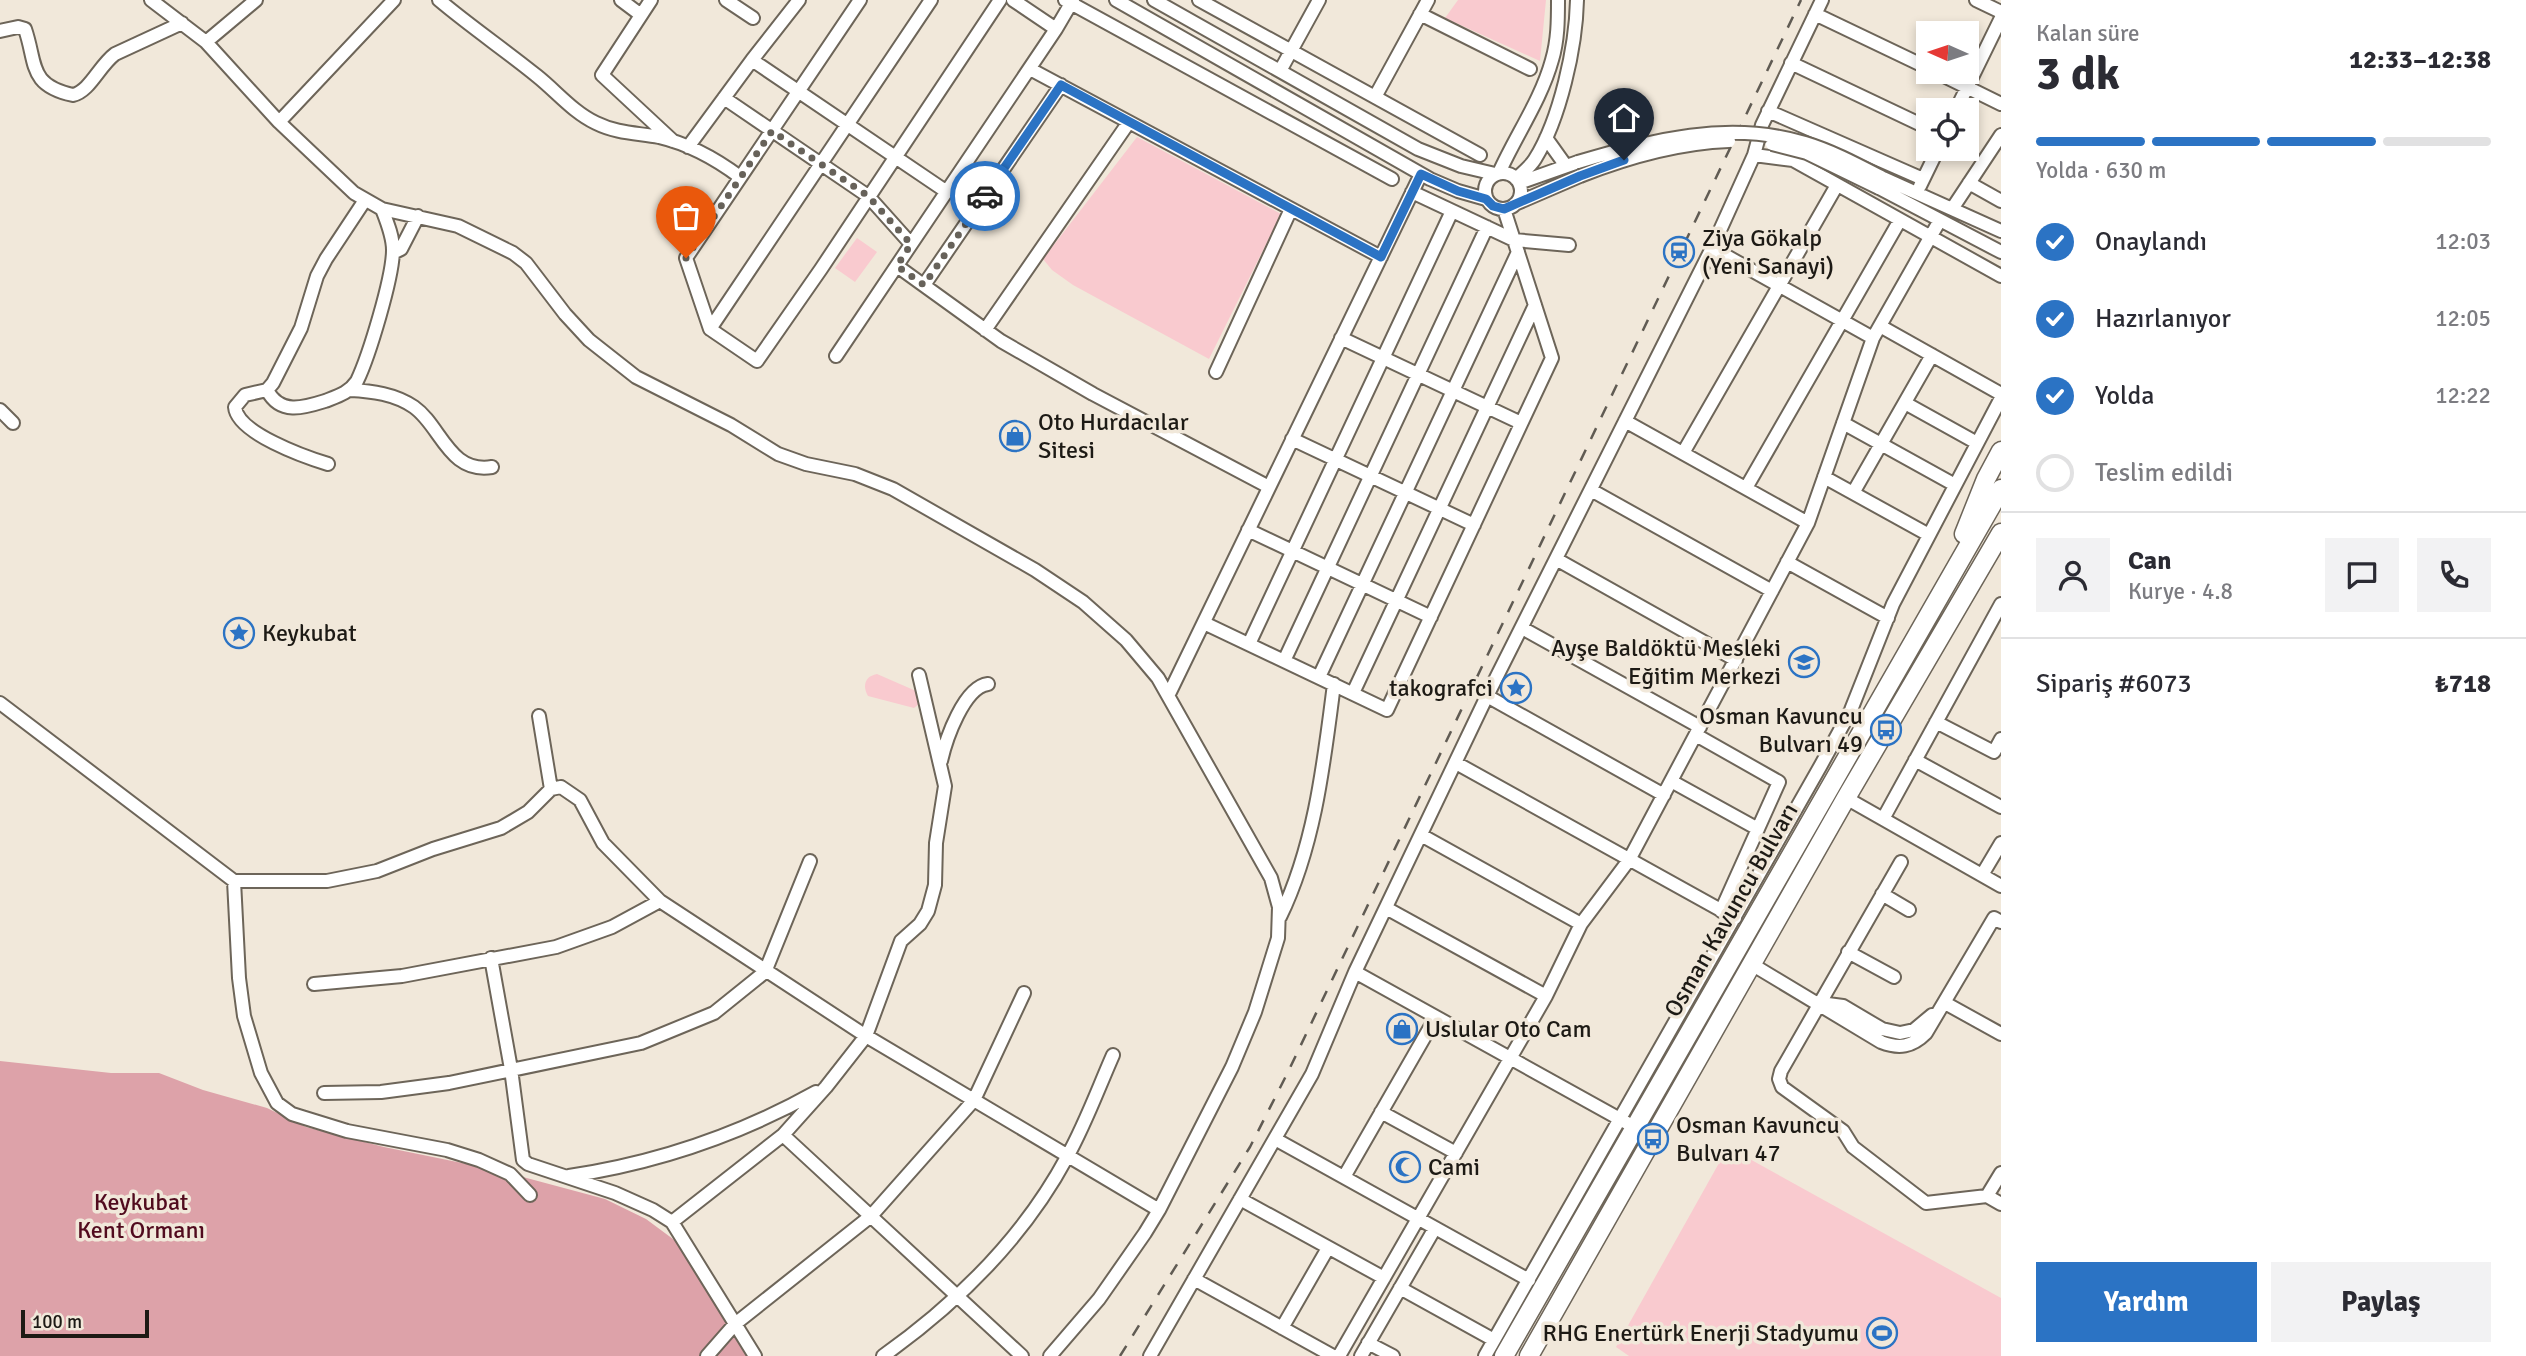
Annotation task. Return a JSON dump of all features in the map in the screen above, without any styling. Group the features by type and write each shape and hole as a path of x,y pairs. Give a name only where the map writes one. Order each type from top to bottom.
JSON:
{"highway":[{"path":"1946,583 1986,479 2001,451"},
{"name":"Osman Kavuncu Bulvarı","path":"1499,1348 2001,489"},
{"name":"Osman Kavuncu Bulvarı","path":"1529,1356 1846,798 2001,533"},
{"path":"1966,595 2001,555"}],"street":[{"path":"151,0 206,42 279,122 346,186 365,200 382,209 445,221 471,231 520,258 583,333 636,377 732,425 778,454 806,464 855,474 893,489 1052,579 1126,640 1169,694 1271,877 1278,897 1280,917 1276,949 1250,1026 1159,1210 1107,1289 1050,1356"},
{"path":"206,42 256,0"},
{"path":"279,122 394,0"},
{"path":"439,0 540,78 583,116 612,130 688,146 713,158 740,177"},
{"path":"621,0 641,15"},
{"path":"651,0 602,75 673,141"},
{"path":"726,0 753,18"},
{"path":"688,146 799,0"},
{"path":"860,0 686,258 710,329 757,361 1000,0"},
{"path":"710,329 932,0"},
{"path":"1013,0 1056,29"},
{"path":"1116,0 1421,174 1451,188 1486,199 1493,206 1510,207 1624,160 1673,148 1744,141 1771,144 1807,153 1881,183 1916,193 2001,231"},
{"path":"1154,0 1425,152 1461,166 1508,174 1518,181 1521,192 1510,207 1516,246 1552,358 1387,709 1204,623"},
{"path":"1199,0 1480,155"},
{"path":"1280,71 1319,0"},
{"path":"1375,97 1428,0"},
{"path":"1486,199 1486,185 1497,174 1550,68 1556,43 1559,0"},
{"path":"1518,181 1534,161 1546,138 1564,85 1575,29 1577,0"},
{"path":"1150,1356 1312,1074 1355,972 1455,763 1712,248 1754,155 1768,111 1822,0"},
{"path":"1976,0 2001,12"},
{"path":"836,356 1030,69 1056,29 1069,1 1392,179"},
{"path":"1420,15 1531,69"},
{"path":"1815,15 1916,62"},
{"path":"1962,98 2001,18"},
{"path":"0,31 18,27 25,29 37,76 44,84 73,95 82,92 105,61 115,54 182,23"},
{"path":"752,60 947,192"},
{"path":"1791,63 1916,122"},
{"path":"1030,69 1381,257"},
{"path":"1962,84 2001,104"},
{"path":"924,285 1061,85"},
{"path":"724,98 868,196 911,244"},
{"path":"1768,111 1923,179"},
{"path":"985,330 1129,122"},
{"path":"1518,181 1678,137 1738,133 1772,135 1832,153 1940,220 2001,252"},
{"path":"1952,209 2001,135"},
{"path":"1546,138 1572,164"},
{"path":"1754,155 1793,160 2001,276"},
{"path":"1916,193 1932,161"},
{"path":"1169,694 1421,174"},
{"path":"1969,183 2001,201"},
{"path":"1683,453 1837,185"},
{"path":"1412,192 1487,228 1516,246 1569,245"},
{"path":"328,464 250,430 241,422 235,410 238,402 246,396 267,390 302,328 317,276 365,200"},
{"path":"267,390 282,406 299,409 340,396 350,390 360,376 393,253 392,238 382,209"},
{"path":"1216,372 1291,209"},
{"path":"1249,644 1452,211"},
{"path":"393,253 401,249 418,216"},
{"path":"1746,488 1900,220"},
{"path":"1339,1356 1546,996 1581,924 1629,860 1736,660 1808,523 1877,332 1940,220"},
{"path":"1284,661 1487,228"},
{"path":"1319,677 1453,391 1516,246"},
{"path":"1486,1356 1499,1348 1529,1280 1628,1124 1735,918 1851,710 1893,604 2001,396 1932,355 1842,320 1712,248"},
{"path":"897,266 1001,341 1093,394 1269,487"},
{"path":"1353,693 1535,305"},
{"path":"1341,338 1521,423"},
{"path":"1853,493 1932,355"},
{"path":"350,390 387,395 405,401 419,411 441,442 457,457 474,467 492,467"},
{"path":"1905,403 1977,443"},
{"path":"0,410 13,423"},
{"path":"1625,421 1808,523"},
{"path":"1843,423 1955,485"},
{"path":"1293,439 1474,525"},
{"path":"1824,477 1929,535"},
{"path":"1591,490 1772,591"},
{"path":"1248,530 1431,617"},
{"path":"1556,559 1736,660"},
{"path":"1787,562 1888,618"},
{"path":"1883,819 2001,604"},
{"path":"1522,628 1698,731 1779,782 1721,911"},
{"path":"671,1222 783,1135 826,1087 866,1036 901,941 920,924 932,902 936,840 945,794 919,675"},
{"path":"940,764 949,734 961,710 974,690 988,684"},
{"path":"1280,917 1306,848 1324,759 1334,684"},
{"path":"1488,696 1664,795"},
{"path":"0,703 234,881 327,880 377,871 510,824 528,812 551,789 561,787 576,796 603,843 660,901 866,1036 1159,1210"},
{"path":"539,716 551,789"},
{"path":"1936,722 1994,752 2001,739"},
{"path":"1915,760 2001,807"},
{"path":"1455,763 1735,918"},
{"path":"1671,781 1758,829"},
{"path":"1846,798 2001,886"},
{"path":"1421,835 1581,924"},
{"path":"1982,875 2001,843"},
{"path":"324,1093 382,1092 449,1083 641,1043 714,1013 765,972 810,861"},
{"path":"1900,862 1780,1074 1780,1082 1782,1087 1843,1131 1853,1147 1926,1203 1987,1196 2001,1204"},
{"path":"234,881 239,978 244,1016 261,1073 277,1103 292,1114 347,1131 447,1150 479,1160 510,1174 530,1195"},
{"path":"1882,894 1909,910"},
{"path":"314,984 402,976 535,952 578,941 620,923 660,901"},
{"path":"1386,908 1546,996"},
{"path":"1753,965 1819,1003 1843,1006 1882,1028 1902,1033 1918,1027 1945,1003 1994,918 2001,922"},
{"path":"1848,953 1894,977"},
{"path":"491,958 511,1069 521,1157 528,1164 634,1201 671,1222 755,1356"},
{"path":"1355,972 1628,1124"},
{"path":"707,1356 735,1324 871,1216 974,1100 1024,993"},
{"path":"1945,1003 2001,1034"},
{"path":"1344,1177 1436,1017"},
{"path":"883,1356 958,1295 1018,1230 1068,1156 1114,1055"},
{"path":"562,1177 637,1163 696,1146 765,1118 826,1087"},
{"path":"1381,1112 1455,1153"},
{"path":"783,1135 1022,1356"},
{"path":"1275,1139 1529,1280"},
{"path":"1987,1196 2001,1173"},
{"path":"1240,1199 1384,1278"},
{"path":"1361,1356 1435,1228"},
{"path":"1282,1328 1328,1248"},
{"path":"1194,1279 1282,1328 1311,1351 1333,1356"},
{"path":"1400,1288 1499,1348"},
{"path":"1368,1342 1393,1356"}],"shaded area":[{"path":"1458,0 1546,0 1540,61 1445,18"},
{"path":"1137,137 1281,214 1209,359 1073,285 1052,270 1043,259"},
{"path":"857,238 877,252 855,282 835,268"},
{"path":"877,674 916,691 919,704 914,708 868,696 866,682"},
{"path":"1728,1147 2001,1298 2001,1356 1629,1356 1616,1347"}],"green space":[{"name":"Keykubat Kent Ormanı","path":"0,1061 111,1073 159,1073 203,1090 267,1108 306,1127 384,1147 501,1171 605,1199 646,1219 677,1242 746,1356 0,1356"}],"railway":[{"path":"1120,1356 1250,1147 1287,1074 1801,0"}],"way so far":[{"path":"686,258 772,131 868,196 911,244 897,266 924,285 985,196"}],"place":[{"name":"Ziya Gökalp (Yeni Sanayi)","path":"1679,252"},
{"name":"Oto Hurdacılar Sitesi","path":"1015,436"},
{"name":"Keykubat","path":"239,633"},
{"name":"Ayşe Baldöktü Mesleki Eğitim Merkezi","path":"1804,662"},
{"name":"takografci","path":"1516,688"},
{"name":"Osman Kavuncu Bulvarı 49","path":"1886,730"},
{"name":"Uslular Oto Cam","path":"1402,1029"},
{"name":"Osman Kavuncu Bulvarı 47","path":"1653,1139"},
{"name":"Cami","path":"1405,1167"},
{"name":"RHG Enertürk Enerji Stadyumu","path":"1882,1333"}],"route":[{"path":"985,196 1061,85 1381,257 1421,174 1445,186 1486,199 1493,206 1504,209 1624,160"}]}
